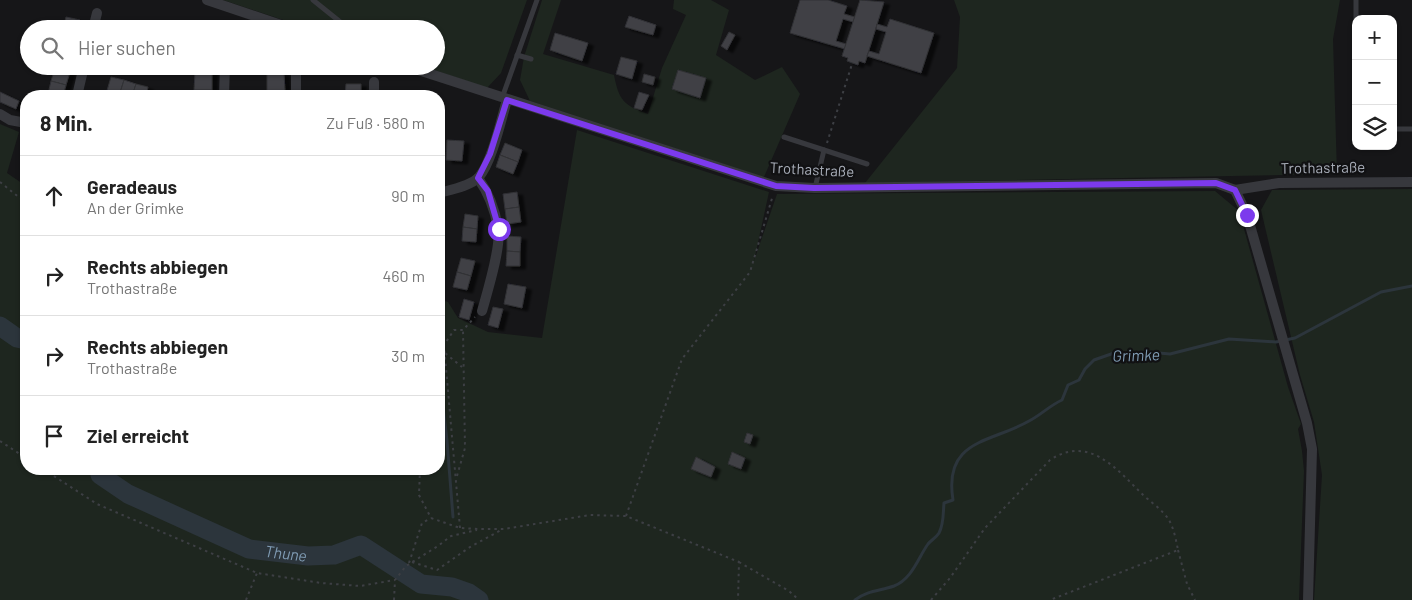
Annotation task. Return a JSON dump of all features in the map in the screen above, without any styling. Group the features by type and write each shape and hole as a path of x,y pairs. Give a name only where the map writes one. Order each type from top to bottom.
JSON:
{"street":[{"path":"207,0 266,20"},
{"path":"95,20 97,13"},
{"path":"78,90 82,75"},
{"path":"224,90 225,75"},
{"path":"296,75 296,90"},
{"name":"Trothastraße","path":"433,75 776,186 814,188 1216,183 1235,190 1279,183 1412,182"},
{"path":"374,82 374,90"},
{"path":"445,191 478,178 490,154 504,99"},
{"path":"0,114 10,120 20,122"},
{"path":"478,178 488,191 499,229 488,292 482,311"},
{"path":"1235,190 1247,215 1307,423 1312,449 1308,600"}],"lane":[{"path":"313,0 337,20"},
{"path":"504,99 517,55 537,0"},
{"path":"1356,0 1356,60"},
{"path":"517,55 531,59"},
{"path":"1397,129 1412,129"},
{"path":"784,137 867,164"},
{"path":"814,188 824,150"}],"path":[{"path":"824,150 852,64"},
{"path":"0,182 20,198"},
{"path":"626,516 682,359 750,272 776,186"},
{"path":"456,479 465,448 462,367 463,330 482,311"},
{"path":"445,344 454,330 463,330"},
{"path":"445,353 462,367"},
{"path":"445,353 460,528"},
{"path":"0,441 20,454"},
{"path":"931,600 950,578 984,528 1050,460 1066,453 1081,450 1100,456 1123,474 1168,519 1187,584 1195,600"},
{"path":"52,475 97,504 258,573 321,583 360,586 395,580"},
{"path":"420,475 419,495 431,518 460,528 504,529 590,515 626,516 739,562 789,591 799,600"},
{"path":"407,565 422,523 431,518"},
{"path":"394,600 395,580 407,565 451,536 480,529"},
{"path":"412,562 437,570 470,547 504,529"},
{"path":"1050,600 1178,550"},
{"path":"738,600 739,562"},
{"path":"246,600 258,573"}],"shaded area":[{"path":"223,0 527,0 501,73 487,88 445,74 445,20 283,20"},
{"path":"542,0 561,0 543,54 614,75 620,96 633,108 648,114 662,68 686,15 673,9 674,0 711,0 729,10 716,55 755,80 782,67 800,94 764,177 530,101 520,80 524,57"},
{"path":"954,0 1340,0 1333,39 1337,174 865,183 957,68 960,17"},
{"path":"0,124 19,132 7,173 20,182 20,475 445,475 445,301 448,302 458,318 488,332 542,338 577,130 769,192 754,261 777,194 1215,191 1239,211 1288,387 1301,424 1298,429 1304,471 1299,600 0,600"},
{"path":"1412,189 1412,600 1314,600 1322,475 1314,422 1300,375 1261,210 1272,190"}],"building":[{"path":"800,0 828,0 847,6 844,14 855,17 853,22 843,19 836,41 846,44 845,49 790,33"},
{"path":"860,0 884,2 865,63 859,61 858,65 847,61 848,58 842,56"},
{"path":"629,16 656,25 653,35 625,27"},
{"path":"66,17 80,20 65,20"},
{"path":"890,19 934,33 921,73 867,56 869,51 879,54 886,32 876,29 877,24 887,27"},
{"path":"729,32 735,35 727,50 721,46"},
{"path":"555,33 588,43 582,61 550,50"},
{"path":"621,57 637,61 632,79 616,74"},
{"path":"678,70 706,78 700,98 672,89"},
{"path":"644,74 655,77 653,85 642,82"},
{"path":"53,75 69,75 66,85 51,81"},
{"path":"195,75 212,75 212,90 194,90"},
{"path":"267,75 284,75 285,90 267,90"},
{"path":"111,77 124,80 121,90 107,90"},
{"path":"124,80 136,84 134,90 121,90"},
{"path":"51,81 66,85 65,90 49,90"},
{"path":"136,84 148,87 147,90 134,90"},
{"path":"346,84 361,84 361,90 346,90"},
{"path":"0,92 19,101 16,109 0,102"},
{"path":"639,92 649,95 642,110 634,108"},
{"path":"447,140 464,141 462,161 446,160"},
{"path":"505,143 522,150 518,162 500,155"},
{"path":"500,155 518,162 513,174 496,167"},
{"path":"517,192 519,207 505,209 503,194"},
{"path":"519,207 521,222 507,224 505,209"},
{"path":"465,214 478,216 477,229 463,227"},
{"path":"463,227 477,229 476,242 462,241"},
{"path":"507,236 521,237 520,252 507,251"},
{"path":"507,251 520,252 520,266 506,266"},
{"path":"461,258 475,261 471,276 457,272"},
{"path":"457,272 471,276 467,290 453,287"},
{"path":"508,284 526,287 522,308 504,304"},
{"path":"464,299 474,302 469,320 459,317"},
{"path":"493,307 503,309 498,328 488,325"},
{"path":"747,433 753,435 750,444 744,442"},
{"path":"732,452 745,458 741,469 728,464"},
{"path":"696,457 715,467 711,477 691,469"}],"waterway":[{"name":"Grimke","path":"855,600 869,592 900,583 914,568 928,544 941,530 944,503 953,500 952,480 955,465 963,454 973,446 1029,421 1062,400 1068,385 1079,380 1085,369 1094,360 1114,353 1135,357 1148,352 1170,354 1229,339 1276,342 1295,338 1381,292 1412,286"},
{"name":"Thune","path":"0,326 20,339"},
{"path":"445,424 453,517"},
{"name":"Thune","path":"100,475 128,494 249,549 308,556 334,555 361,545 421,584 452,587 469,593 479,600"}],"route":[{"path":"499,229 488,191 478,178 490,154 507,100 776,186 814,188 1216,183 1235,190 1247,215"}]}
